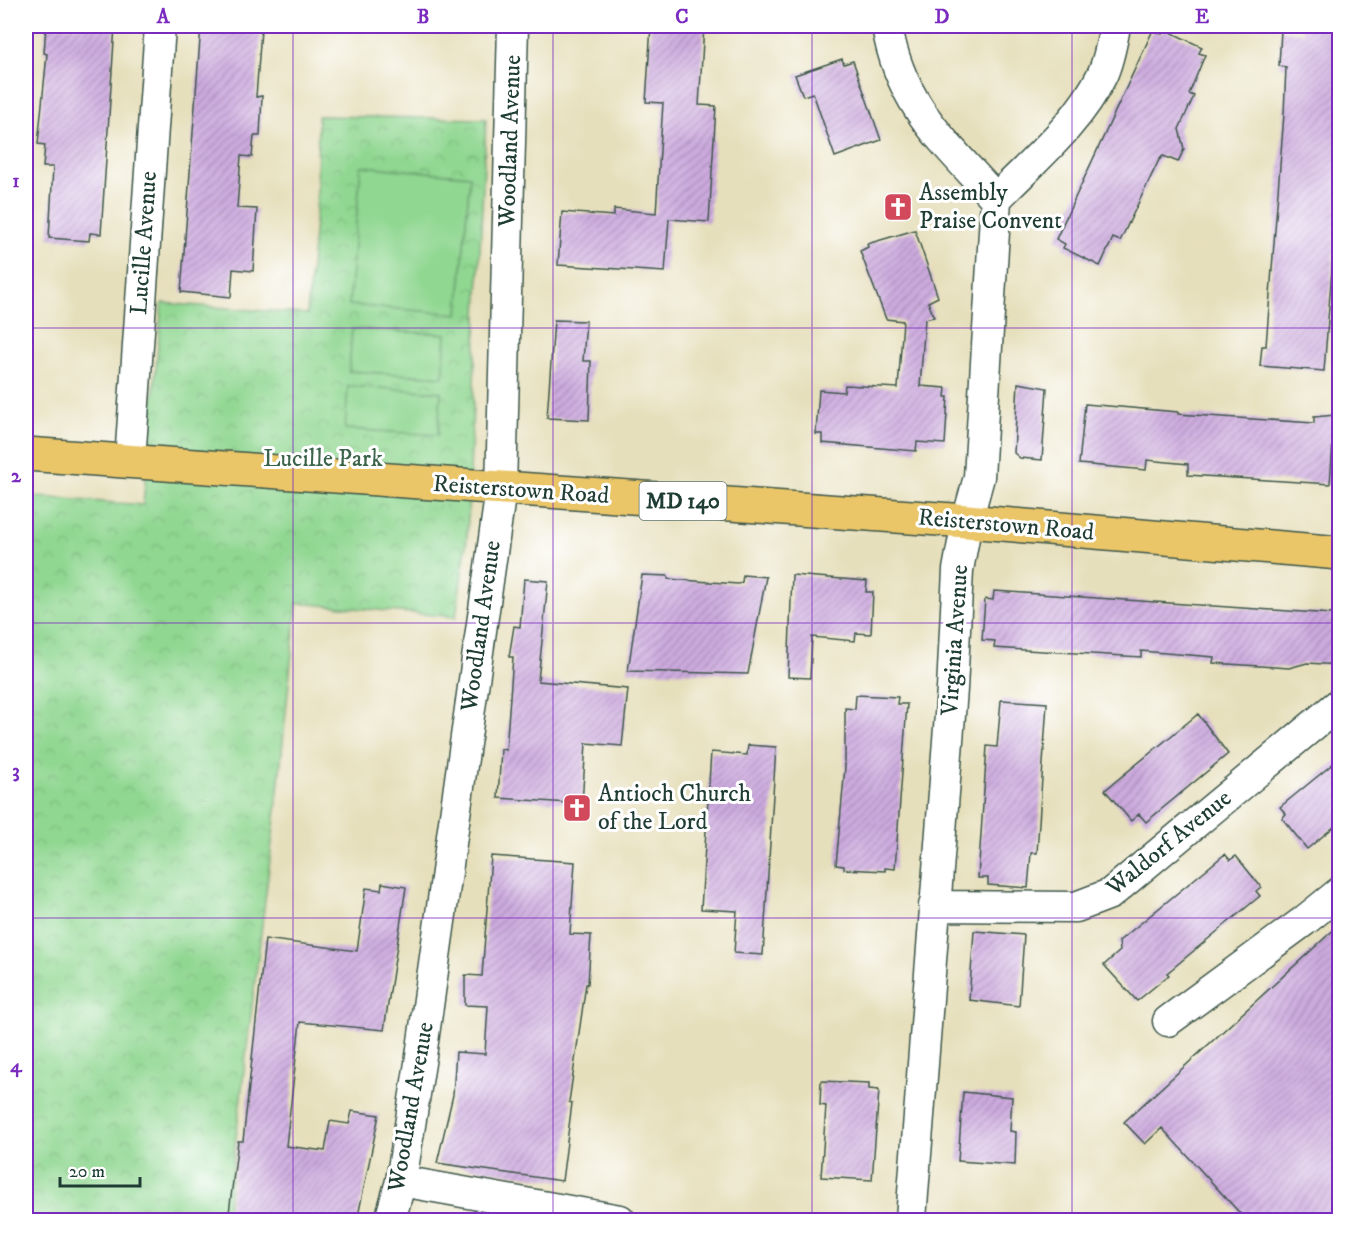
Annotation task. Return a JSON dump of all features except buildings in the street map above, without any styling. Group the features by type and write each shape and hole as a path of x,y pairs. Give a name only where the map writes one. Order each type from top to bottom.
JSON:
{"main road":[{"name":"Reisterstown Road","path":"26,454 967,521 1340,553"}],"street":[{"name":"Lucille Avenue","path":"130,461 160,26"},
{"name":"Woodland Avenue","path":"390,1221 400,1182 420,1063 501,489 513,26"},
{"path":"887,26 891,53 900,78 913,102 932,128 996,199 1066,127 1086,101 1102,75 1115,26"},
{"name":"Virginia Avenue","path":"911,1220 952,689 958,570 967,521 979,477 996,199"},
{"name":"Waldorf Avenue","path":"934,906 1076,907 1110,894 1340,703"},
{"path":"1168,1021 1340,892"},
{"path":"400,1182 620,1221"}],"green space":[{"name":"Lucille Park","path":"318,116 486,119 467,538 456,617 297,603 276,810 226,1220 26,1220 26,496 143,505 162,303 307,314 317,198"},
{"path":"361,166 470,176 458,314 349,305"},
{"path":"352,329 446,334 443,377 349,371"},
{"path":"348,386 441,392 438,435 345,429"}],"place":[{"name":"Assembly Praise Convent","path":"898,207"},
{"name":"Antioch Church of the Lord","path":"577,808"}]}
